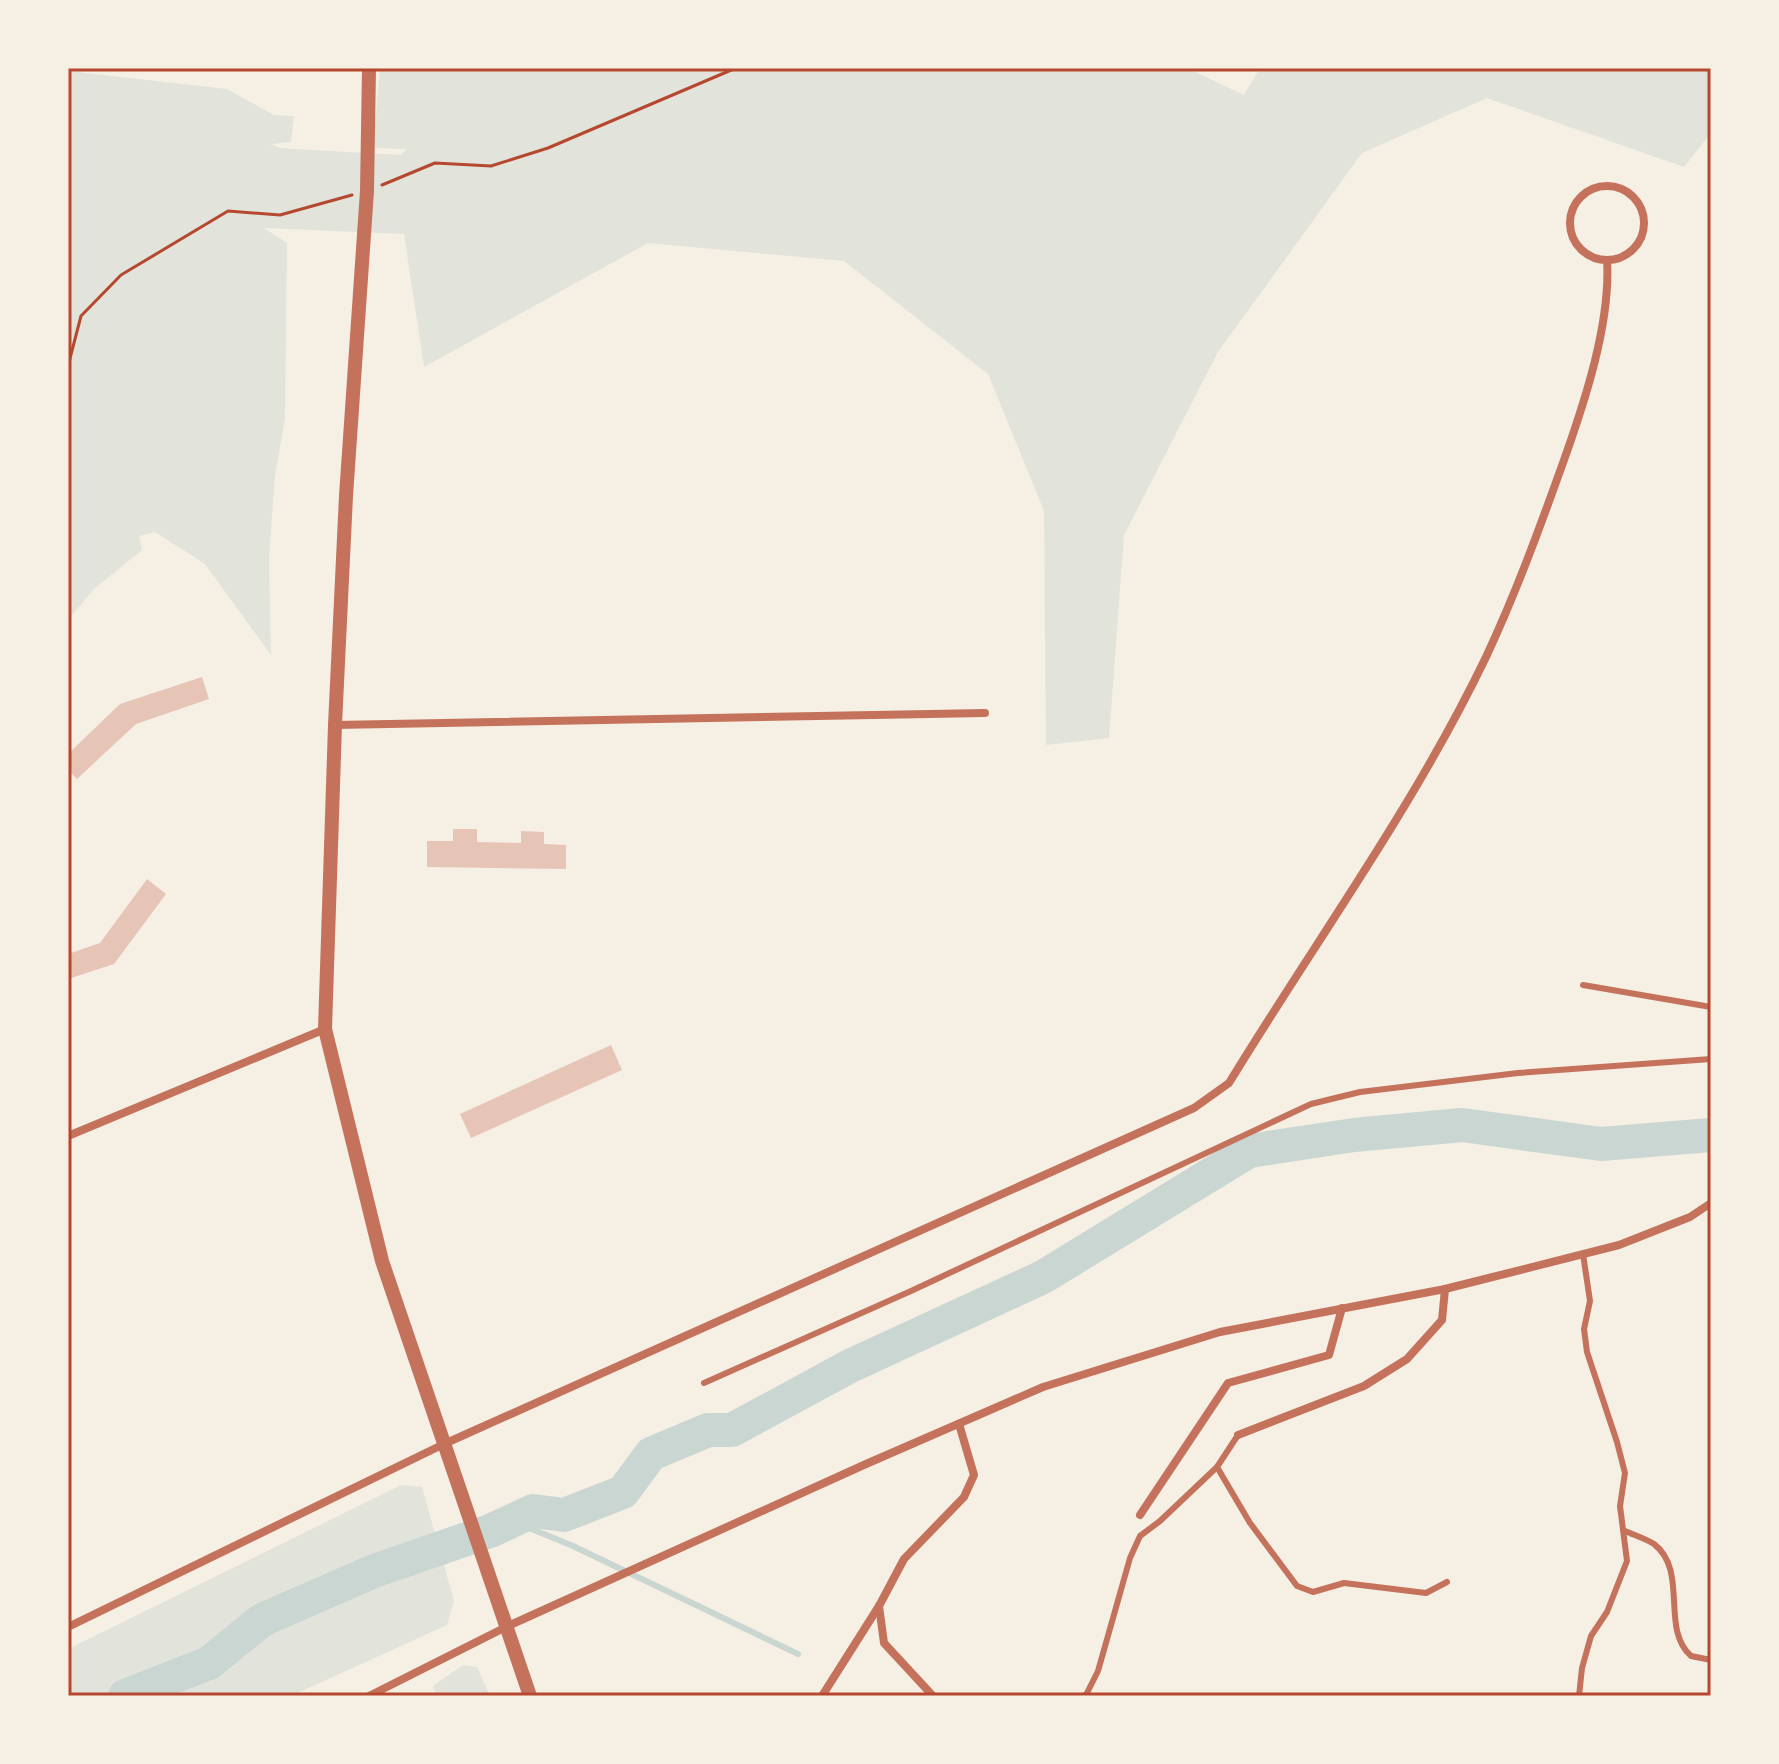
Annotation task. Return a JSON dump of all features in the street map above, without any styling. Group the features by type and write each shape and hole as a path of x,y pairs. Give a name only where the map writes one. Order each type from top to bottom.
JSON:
{"street":[{"path":"369,68 367,191 346,496 335,725 325,1029 382,1261 530,1696"},
{"path":"1608,186 1630,194 1643,213 1644,225 1642,237 1635,248 1625,256 1607,260 1588,255 1579,247 1570,223 1578,201 1586,193 1608,186"},
{"path":"68,1627 444,1444 1194,1108 1229,1083 1376,852 1438,747 1485,658 1533,548 1585,400 1605,308 1607,260"},
{"path":"335,725 985,713"},
{"path":"68,1136 325,1029"},
{"path":"369,1696 583,1591 1043,1387 1220,1332 1445,1289 1619,1245 1690,1217 1711,1203"},
{"path":"1238,1435 1364,1386 1407,1359 1442,1320 1445,1289"},
{"path":"1140,1515 1228,1383 1329,1355 1342,1308"},
{"path":"822,1696 879,1606 904,1559 964,1497 974,1475 959,1424"},
{"path":"879,1606 884,1643 933,1696"}],"lane":[{"path":"1583,985 1711,1007"},
{"path":"704,1383 911,1291 1311,1104 1360,1092 1455,1080 1711,1059"},
{"path":"1579,1696 1582,1668 1591,1636 1607,1612 1627,1561 1620,1506 1625,1473 1587,1352 1584,1329 1590,1301 1583,1254"},
{"path":"1082,1696 1086,1695 1098,1671 1130,1558 1140,1536 1217,1467 1238,1435"},
{"path":"1217,1467 1250,1523 1297,1586 1313,1592 1344,1583 1426,1593 1447,1582"},
{"path":"1625,1531 1654,1544 1665,1557 1671,1574 1680,1642 1691,1656 1711,1660"}],"shaded area":[{"path":"380,68 1187,68 1244,95 1260,68 1711,68 1711,133 1684,167 1487,98 1362,153 1218,352 1124,535 1109,738 1046,745 1044,511 988,374 844,261 648,243 424,367 404,234 264,228 287,243 285,418 275,476 269,558 271,655 205,564 155,532 139,536 142,550 94,589 68,620 68,71 227,89 274,115 294,116 291,142 271,144 280,148 400,155 407,149 373,148"},
{"path":"401,1485 422,1487 454,1601 447,1625 291,1696 68,1696 68,1649"},
{"path":"463,1665 477,1667 490,1696 436,1696 433,1686"}],"building":[{"path":"202,677 209,699 136,724 77,779 68,770 68,754 120,704"},
{"path":"453,829 477,829 477,842 521,843 521,831 544,832 544,844 566,845 566,869 427,867 427,841 453,841"},
{"path":"147,879 166,894 114,964 68,979 68,954 100,943"},
{"path":"611,1045 622,1070 471,1138 460,1114"}],"waterway":[{"path":"125,1696 209,1663 262,1620 374,1571 490,1531 533,1511 564,1515 623,1492 651,1454 708,1430 732,1430 850,1366 1043,1277 1249,1151 1354,1135 1462,1125 1601,1144 1711,1135"},
{"path":"512,1521 573,1546 798,1654"}]}
